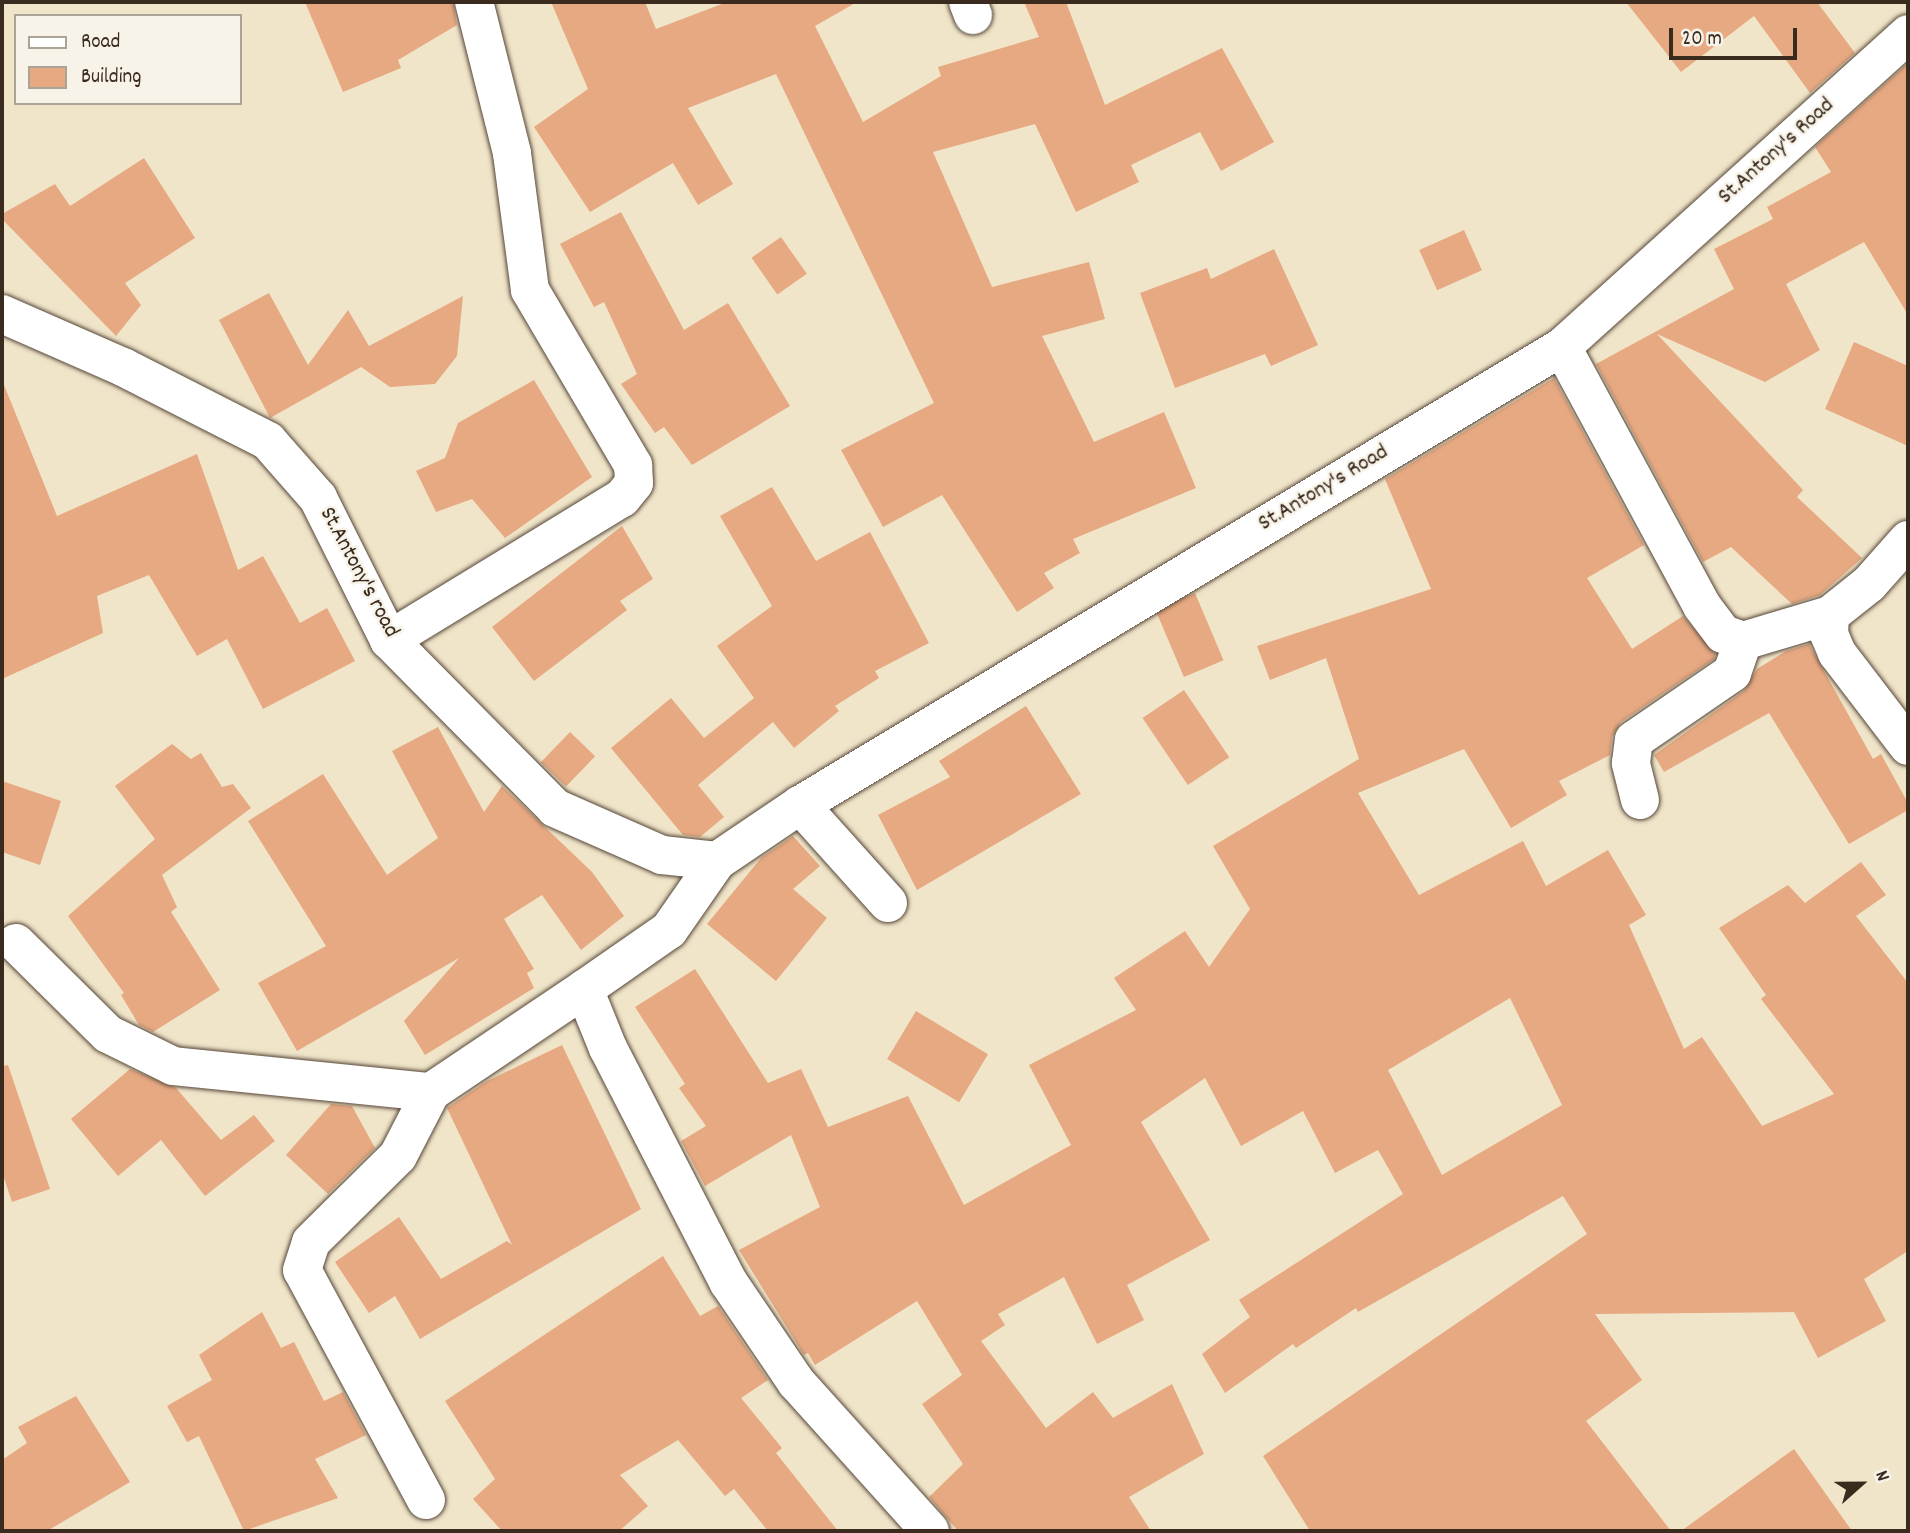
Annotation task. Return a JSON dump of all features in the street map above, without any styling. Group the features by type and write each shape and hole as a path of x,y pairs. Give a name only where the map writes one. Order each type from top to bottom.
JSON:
{"street":[{"path":"389,640 622,498 634,483 633,465 530,290 512,153 474,2"},
{"name":"St.Antony's Road","path":"800,804 1562,347 1908,34"},
{"name":"St.Antony's road","path":"2,314 123,367 268,441 318,498 389,640 555,808 662,855 717,861"},
{"path":"1562,347 1702,606 1723,634 1743,641 1829,615 1869,584 1908,540"},
{"path":"1829,615 1829,634 1837,653 1908,746"},
{"path":"1640,800 1631,763 1634,740 1732,673 1743,641"},
{"path":"426,1500 302,1270 311,1242 398,1156 431,1092 669,930 717,861 800,804 888,903"},
{"path":"16,943 107,1034 173,1066 431,1092"},
{"path":"584,989 608,1048 729,1283 796,1382 930,1531"}],"building":[{"path":"305,2 453,2 457,25 398,60 401,68 343,92"},
{"path":"551,2 645,2 656,29 727,2 857,2 815,26 863,122 941,76 938,67 1039,37 1024,2 1066,2 1105,105 1222,48 1274,142 1221,171 1200,132 1131,165 1139,182 1076,212 1035,124 933,152 992,287 1089,262 1105,319 1042,336 1094,442 1164,412 1196,488 1073,539 1080,553 1044,573 1054,588 1017,612 942,495 883,527 841,450 934,403 776,74 688,108 733,184 698,205 673,163 590,212 534,127 588,89"},
{"path":"1626,2 1817,2 1855,53 1810,93 1754,16 1681,72"},
{"path":"1908,63 1908,315 1864,242 1786,284 1820,350 1765,382 1657,334 1803,490 1797,497 1862,558 1820,595 1792,604 1731,547 1703,562 1596,364 1734,289 1714,249 1773,219 1767,207 1831,172 1815,147"},
{"path":"144,158 195,238 125,283 141,305 116,336 2,219 2,214 55,184 70,206"},
{"path":"621,212 684,330 728,303 790,406 692,465 664,427 655,433 621,384 637,374 604,302 594,307 560,244"},
{"path":"1464,230 1482,270 1437,290 1419,250"},
{"path":"781,237 807,274 777,295 752,258"},
{"path":"1274,249 1318,345 1271,366 1265,354 1175,388 1140,293 1207,268 1211,279"},
{"path":"269,293 308,365 348,310 369,346 463,296 457,356 435,384 390,387 361,367 270,418 219,320"},
{"path":"1854,342 1908,366 1908,446 1825,409"},
{"path":"1554,378 1644,545 1587,578 1632,649 1683,616 1715,654 1714,659 1621,722 1612,737 1610,755 1559,781 1567,795 1511,828 1464,749 1358,793 1419,895 1523,841 1546,886 1608,850 1646,915 1629,925 1684,1049 1702,1037 1762,1126 1834,1094 1761,999 1766,995 1719,928 1788,885 1805,903 1861,862 1886,895 1856,916 1908,983 1908,1251 1864,1279 1886,1321 1818,1358 1794,1312 1595,1314 1642,1380 1586,1421 1671,1531 1310,1531 1263,1456 1587,1234 1563,1196 1358,1312 1356,1308 1296,1348 1293,1344 1225,1393 1202,1354 1250,1317 1239,1300 1403,1194 1378,1150 1335,1173 1303,1111 1241,1146 1205,1078 1141,1122 1210,1240 1127,1285 1144,1320 1097,1344 1064,1277 998,1314 1005,1325 981,1341 1046,1428 1093,1392 1113,1418 1172,1384 1204,1454 1129,1497 1151,1531 958,1531 929,1497 963,1464 922,1404 962,1375 917,1301 815,1365 808,1353 804,1355 739,1250 820,1207 791,1135 705,1186 681,1141 706,1126 679,1088 685,1084 635,1007 695,969 768,1083 801,1069 828,1127 908,1096 964,1205 1071,1145 1029,1065 1136,1010 1114,978 1185,931 1209,967 1250,909 1213,846 1359,759 1326,658 1270,680 1257,646 1431,589 1385,479","holes":["1510,998 1562,1105 1442,1175 1388,1070"]},
{"path":"2,380 57,516 197,454 238,570 263,556 300,623 327,608 355,661 263,709 227,639 197,656 149,575 97,596 103,633 2,679"},
{"path":"534,380 592,477 505,538 472,499 436,512 416,471 445,458 458,423"},
{"path":"772,487 816,561 870,532 929,643 875,671 879,678 835,706 839,711 794,748 773,722 698,785 724,817 700,837 683,835 611,748 671,698 704,738 754,698 717,646 772,606 720,516"},
{"path":"622,526 653,579 620,601 627,610 534,681 492,627"},
{"path":"1195,593 1224,660 1184,677 1155,610"},
{"path":"1809,644 1873,759 1881,754 1908,803 1908,810 1849,844 1769,713 1664,772 1654,755 1744,691 1757,669 1786,651"},
{"path":"1184,690 1229,757 1188,785 1143,718"},
{"path":"1026,706 1081,794 917,890 878,815 950,777 939,761"},
{"path":"438,727 484,812 502,786 592,872 624,916 581,950 542,895 504,919 534,969 527,973 534,988 425,1055 404,1021 459,958 297,1051 258,983 326,946 248,821 323,774 387,875 438,838 392,751"},
{"path":"570,732 595,756 566,787 541,762"},
{"path":"172,744 191,759 201,753 222,787 233,784 251,808 162,875 177,907 171,912 220,990 153,1032 139,1025 121,995 124,993 68,916 155,839 115,786"},
{"path":"2,781 61,801 40,865 2,852"},
{"path":"793,836 820,866 793,889 827,918 776,981 707,924 761,858"},
{"path":"916,1011 988,1054 959,1102 887,1059"},
{"path":"562,1045 641,1209 420,1339 395,1296 369,1313 335,1262 399,1217 441,1279 507,1241 512,1245 447,1108 487,1081"},
{"path":"8,1065 50,1189 12,1202 2,1172 2,1066"},
{"path":"130,1069 176,1088 221,1140 254,1115 275,1141 205,1196 161,1140 118,1176 71,1119"},
{"path":"331,1104 352,1106 375,1148 328,1194 286,1155"},
{"path":"663,1256 700,1316 718,1306 768,1380 741,1398 782,1448 776,1453 838,1531 768,1531 734,1489 725,1496 678,1440 620,1475 648,1506 619,1531 502,1531 473,1499 495,1479 445,1401"},
{"path":"262,1312 281,1348 294,1342 324,1401 343,1392 366,1435 315,1459 338,1498 244,1531 199,1436 187,1442 167,1406 212,1380 199,1355"},
{"path":"76,1396 130,1482 47,1531 2,1531 2,1460 27,1443 18,1427"},
{"path":"1794,1449 1852,1531 1681,1531"}]}
